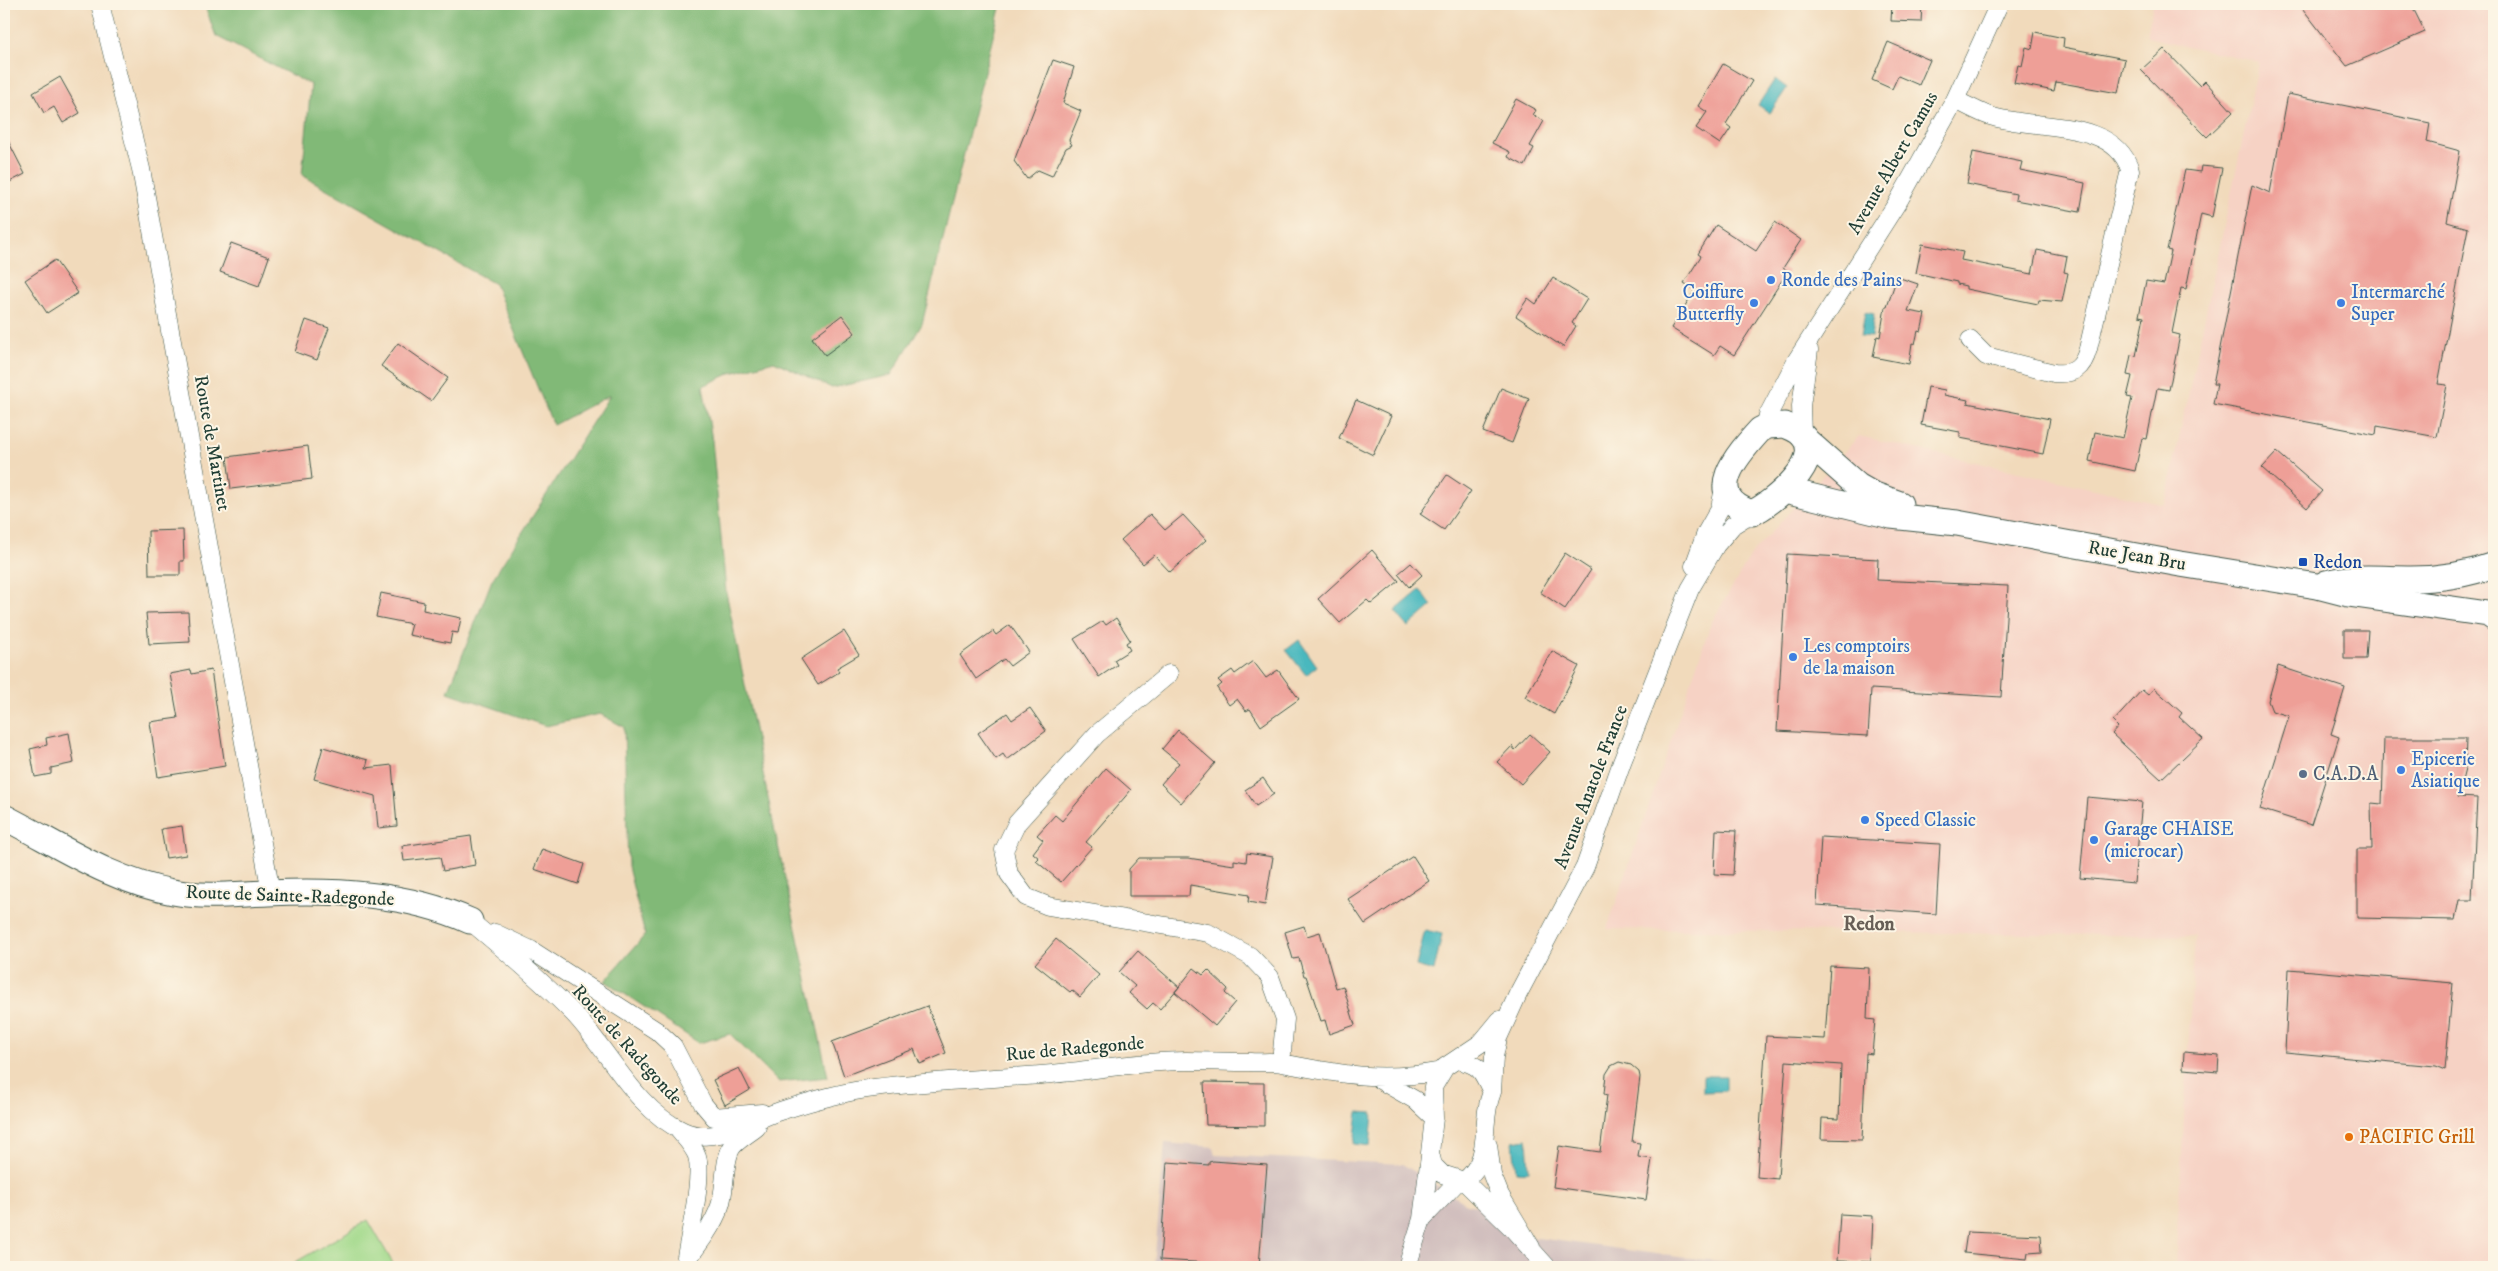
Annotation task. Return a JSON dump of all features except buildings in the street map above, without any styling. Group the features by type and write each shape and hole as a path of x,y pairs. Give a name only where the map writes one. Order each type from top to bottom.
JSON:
{"street":[{"name":"Route de Martinet","path":"100,4 141,169 271,893"},
{"name":"Avenue Albert Camus","path":"1765,428 1768,415 1811,337 1899,200 1956,100 1999,4"},
{"path":"1956,100 1991,116 2096,134 2120,149 2127,159 2130,170 2088,349 2084,363 2078,370 2065,374 2054,373 1986,356 1970,340"},
{"name":"Avenue Albert Camus","path":"1804,437 1804,376 1811,337"},
{"path":"1786,425 1804,437 1809,453 1807,459 1785,490 1764,508 1752,513 1740,509 1730,498 1725,482 1729,470 1757,433 1765,428 1786,425"},
{"name":"Rue Jean Bru","path":"1804,437 1858,486 1872,494 1957,523"},
{"name":"Avenue Anatole France","path":"1486,1129 1484,1117 1492,1092 1494,1057 1498,1038 1518,994 1585,867 1622,762 1690,589 1699,552 1706,533 1720,508 1725,482"},
{"name":"Rue Jean Bru","path":"1785,490 1891,516 1957,523 2180,564 2317,586 2348,594 2492,615"},
{"name":"Avenue Anatole France","path":"1690,589 1716,545 1733,526 1752,513"},
{"name":"Rue Jean Bru","path":"2465,575 2494,564"},
{"name":"Rue Jean Bru","path":"2317,586 2338,580 2358,578 2413,579 2494,572"},
{"path":"1169,674 1097,734 1017,823 1004,850 1010,874 1026,897 1048,906 1208,933 1250,956 1270,977 1285,1019 1281,1063"},
{"name":"Route de Sainte-Radegonde","path":"4,817 108,873 139,884 184,894 214,896 271,893 368,895 398,898 430,905 470,921"},
{"name":"Route de Radegonde","path":"470,921 531,950 657,1031 673,1046 703,1104 714,1116 778,1112"},
{"name":"Route de Radegonde","path":"470,921 521,963 576,1016 623,1076 657,1114 676,1128 686,1133 705,1137 723,1134 778,1112"},
{"name":"Avenue Anatole France","path":"1442,1071 1489,1035 1518,994"},
{"path":"1457,1060 1477,1067 1483,1073 1492,1092"},
{"name":"Rue de Radegonde","path":"778,1112 833,1096 872,1088 1052,1074 1183,1061 1281,1063 1319,1071 1377,1078 1415,1076 1442,1071"},
{"path":"1407,1267 1422,1219 1434,1118 1433,1088 1442,1071"},
{"name":"Rue de Radegonde","path":"1377,1078 1402,1091 1434,1118"},
{"path":"686,1264 721,1204 725,1190 729,1153 733,1146 778,1112"},
{"path":"676,1128 692,1146 698,1158 696,1193 686,1264"},
{"path":"1422,1219 1462,1180 1473,1174 1480,1164 1486,1129"},
{"path":"1486,1129 1492,1175 1504,1202 1531,1247"},
{"path":"1430,1153 1436,1170 1462,1180 1531,1247 1547,1267"}],"shaded area":[{"path":"2153,4 2494,4 2494,1265 2439,1267 2175,1267 2195,936 1607,929 1711,623 1753,552 1859,436 2165,505 2259,62 2147,37"},
{"path":"1165,1143 1214,1147 1216,1155 1402,1164 1467,1204 1483,1208 1530,1237 1686,1258 1788,1267 1154,1266"}],"green space":[{"path":"204,4 1001,4 922,324 891,375 832,388 774,361 731,373 703,386 712,440 726,592 828,1077 778,1082 730,1034 699,1043 605,981 645,935 628,867 624,727 600,714 546,726 448,692 492,580 610,395 553,425 495,284 302,175 311,85 216,36"},
{"path":"368,1220 395,1267 287,1267"}],"water":[{"path":"1775,79 1787,88 1770,113 1758,105"},
{"path":"1865,312 1874,314 1871,337 1861,336"},
{"path":"1420,590 1432,606 1408,627 1395,611"},
{"path":"1299,640 1317,666 1306,675 1286,650"},
{"path":"1425,930 1442,934 1434,971 1416,966"},
{"path":"1703,1076 1726,1076 1726,1091 1703,1092"},
{"path":"1358,1112 1373,1113 1370,1146 1354,1144"},
{"path":"1527,1139 1529,1171 1516,1172 1513,1141"}],"place":[{"name":"Ronde des Pains","path":"1771,280"},
{"name":"Coiffure Butterfly","path":"1754,303"},
{"name":"Intermarché Super","path":"2341,303"},
{"name":"Redon","path":"2303,562"},
{"name":"Les comptoirs de la maison","path":"1793,657"},
{"name":"Epicerie Asiatique","path":"2401,770"},
{"name":"C.A.D.A","path":"2303,774"},
{"name":"Speed Classic","path":"1865,820"},
{"name":"Garage CHAISE (microcar)","path":"2094,840"},
{"name":"PACIFIC Grill","path":"2349,1137"}],"district":[{"name":"Redon","path":"1869,924"}]}
